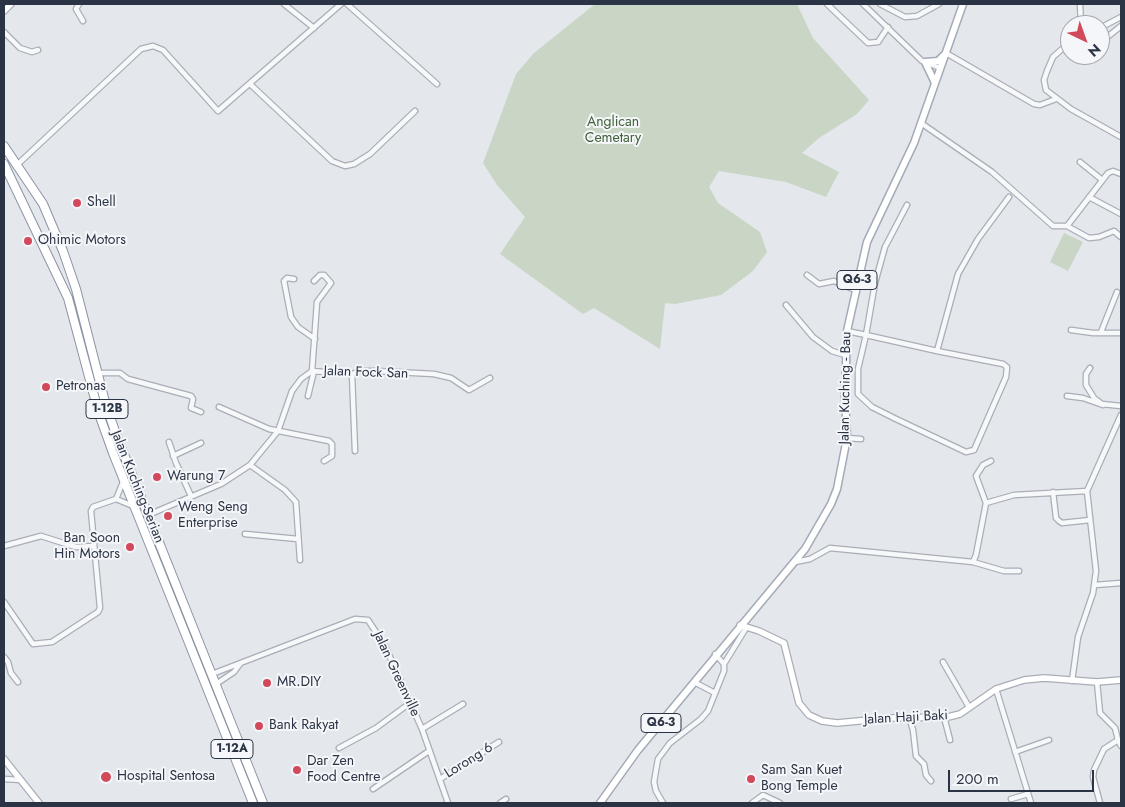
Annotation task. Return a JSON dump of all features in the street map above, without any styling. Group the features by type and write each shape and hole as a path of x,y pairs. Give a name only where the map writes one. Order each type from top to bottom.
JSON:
{"highway":[{"name":"Jalan Kuching-Serian","path":"4,146 18,164 43,204 63,251 86,324 114,429 263,803"},
{"name":"Jalan Kuching-Serian","path":"4,164 70,305 99,414 134,507 253,803"},
{"path":"254,778 268,803"},
{"path":"244,783 248,803"}],"main road":[{"name":"Jalan Kuching - Bau","path":"600,803 628,764 715,654 743,626 794,562 819,527 831,504 839,482 847,438 847,331 854,290 867,242 914,143 963,4"},
{"path":"935,83 925,62 938,61 946,52"}],"street":[{"path":"4,11 11,4"},
{"path":"80,4 76,10 82,21"},
{"path":"284,4 314,28"},
{"path":"18,164 140,50 153,46 163,50 218,111 341,4"},
{"path":"347,4 437,84"},
{"path":"827,4 868,43 878,42 888,27"},
{"path":"863,4 925,62 940,68"},
{"path":"880,4 905,16 917,16 938,4"},
{"path":"1110,22 1121,16"},
{"path":"1110,35 1121,26"},
{"path":"4,32 20,48 32,52 38,50"},
{"path":"1060,51 1053,58 1044,80 1044,86 1056,99 1121,137"},
{"path":"946,52 1034,104 1040,105 1056,99"},
{"path":"250,84 332,161 344,166 354,164 370,154 415,111"},
{"path":"921,123 992,172 1046,221 1058,227 1067,226 1089,238 1099,237 1114,231 1121,237"},
{"path":"1080,162 1101,179"},
{"path":"1067,226 1101,179 1111,171 1121,174"},
{"path":"937,351 958,274 978,239 1009,197"},
{"path":"1089,197 1121,214"},
{"path":"847,331 866,335 937,351 1006,367 1006,377 977,447 971,452 896,419 865,402 858,394 858,369 866,335 875,283 885,247 907,205"},
{"path":"308,396 313,371 318,302 330,283 324,275 320,275 314,281"},
{"path":"807,275 819,284 834,281 854,290"},
{"path":"294,279 287,278 284,281 291,317 298,327 315,339"},
{"path":"1101,332 1117,292"},
{"path":"786,305 813,338 832,351 846,355"},
{"path":"1071,330 1093,333 1121,333"},
{"path":"1090,368 1086,378 1089,390 1102,404 1121,406"},
{"name":"Jalan Fock San","path":"148,515 221,484 250,465 278,431 292,391 301,379 313,371 352,374 360,371 434,374 451,378 469,390 490,378"},
{"path":"98,373 120,373 128,379 191,396 193,399 191,408 201,412"},
{"path":"352,374 355,451"},
{"path":"1067,396 1083,398 1096,404 1112,405"},
{"path":"218,407 269,429 330,442 332,456 324,461"},
{"path":"1072,681 1078,637 1094,586 1094,552 1087,491 1121,415"},
{"path":"1114,430 1121,432"},
{"path":"847,438 861,439"},
{"path":"169,442 191,496"},
{"path":"174,456 201,443"},
{"path":"973,562 986,503 976,476 983,465 991,461"},
{"path":"250,465 294,499 298,508 300,560"},
{"path":"116,499 124,481"},
{"path":"986,503 1014,495 1087,491"},
{"path":"1053,492 1056,518 1059,521 1062,523 1090,520"},
{"path":"4,602 30,643 52,642 100,608 91,511 93,507 116,499 134,507"},
{"path":"244,534 298,539"},
{"path":"4,546 41,536 76,547 93,546"},
{"path":"794,562 810,559 830,548 838,548 973,562 1004,572 1019,571"},
{"path":"1094,586 1121,584"},
{"name":"Jalan Greenville","path":"212,674 361,618 368,620 375,628 422,729 448,803"},
{"path":"663,803 656,791 654,782 658,759 670,743 701,720 708,711 724,664 743,626"},
{"name":"Jalan Haji Baki","path":"743,626 759,631 784,643 788,650 794,691 799,703 809,715 822,721 944,717 960,714 996,689 1024,680 1044,678 1097,682 1121,680"},
{"path":"715,654 724,664"},
{"path":"4,657 8,662 11,673 18,682"},
{"path":"943,662 969,707"},
{"name":"Jalan Greenville","path":"216,684 234,672 240,664"},
{"path":"694,682 715,693"},
{"path":"1097,682 1100,713 1115,728 1121,746"},
{"path":"996,689 1031,803"},
{"path":"339,748 376,728 410,703"},
{"path":"422,729 463,704"},
{"path":"909,717 913,730 916,756 924,764 926,776 931,781"},
{"path":"944,717 950,740"},
{"path":"1015,752 1049,740"},
{"path":"1100,803 1093,777 1094,770 1104,749 1118,740"},
{"name":"Lorong 6","path":"440,780 499,742"},
{"path":"373,789 429,751"},
{"path":"4,759 39,803"},
{"path":"4,778 20,780"},
{"path":"1010,799 1028,794"},
{"path":"752,803 763,795 780,803"},
{"path":"500,803 506,800"}],"green space":[{"name":"Anglican Cemetary","path":"595,4 797,4 813,38 869,100 857,114 819,138 802,153 839,172 826,197 786,182 719,171 709,187 718,203 760,232 767,252 753,271 721,295 675,304 665,303 660,349 594,308 583,314 500,254 525,217 497,185 483,163 516,74 534,53"},
{"path":"1064,233 1083,242 1068,271 1050,262"}],"place":[{"name":"Shell","path":"77,203"},
{"name":"Ohimic Motors","path":"28,241"},
{"name":"Petronas","path":"46,387"},
{"name":"Warung 7","path":"157,477"},
{"name":"Weng Seng Enterprise","path":"168,516"},
{"name":"Ban Soon Hin Motors","path":"130,547"},
{"name":"MR.DIY","path":"267,683"},
{"name":"Bank Rakyat","path":"259,726"},
{"name":"Dar Zen Food Centre","path":"297,770"},
{"name":"Hospital Sentosa","path":"106,777"},
{"name":"Sam San Kuet Bong Temple","path":"751,779"}]}
